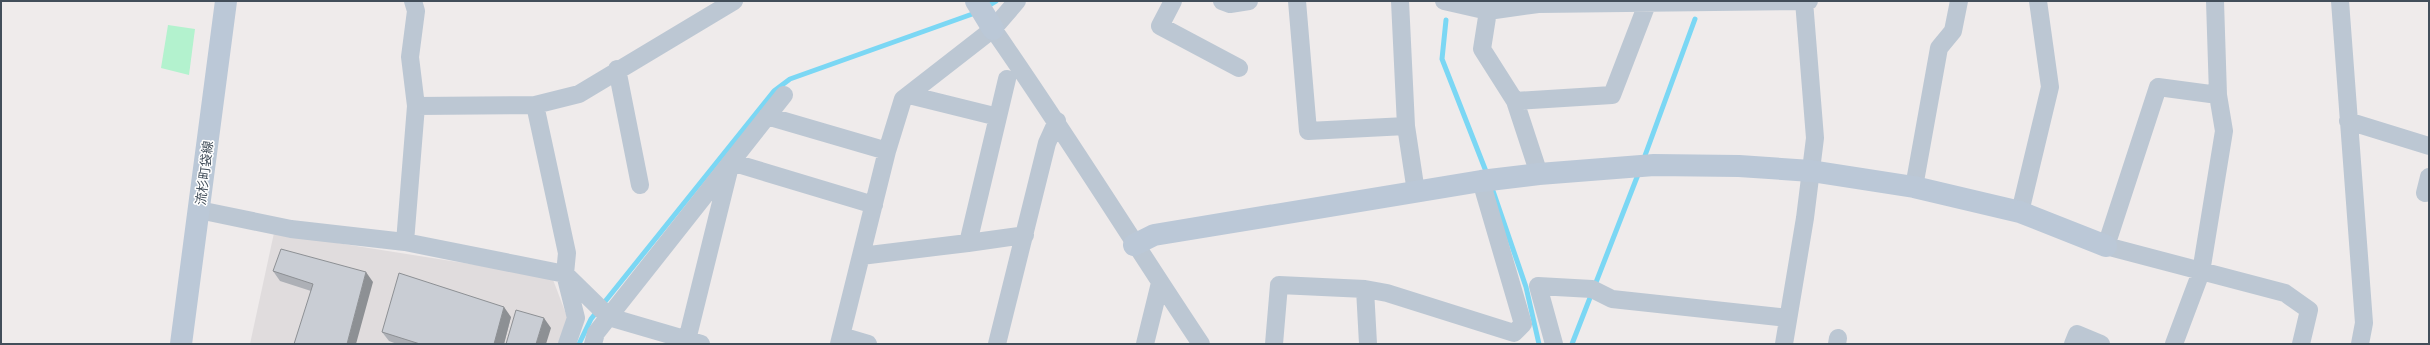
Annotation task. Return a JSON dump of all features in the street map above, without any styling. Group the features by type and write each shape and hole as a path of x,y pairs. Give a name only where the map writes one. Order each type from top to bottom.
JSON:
{"street":[{"name":"流杉町袋線","path":"181,344 226,1"},
{"path":"405,242 416,106 410,57 416,11 413,1"},
{"path":"416,106 535,105 578,94 734,1"},
{"path":"976,1 993,29 1057,121 1134,245 1201,344"},
{"path":"868,344 840,340 887,151 903,99 993,29 1017,1"},
{"path":"1173,1 1160,26 1239,68"},
{"path":"1222,1 1230,4 1249,1"},
{"path":"1297,1 1308,131 1406,126"},
{"path":"1400,1 1406,126 1416,192"},
{"path":"1444,1 1489,6 1589,3 1647,4 1725,1 1809,1"},
{"path":"1784,344 1816,138 1804,1"},
{"path":"1914,187 1939,48 1953,31 1960,1"},
{"path":"2020,212 2050,87 2038,1"},
{"path":"2174,344 2201,272 2224,131 2218,96 2215,1"},
{"path":"2340,1 2364,323 2360,344"},
{"path":"1515,101 1612,95 1647,4"},
{"path":"1489,6 1482,49 1515,101 1539,174"},
{"path":"618,69 640,185"},
{"path":"968,243 1007,79"},
{"path":"2106,246 2158,87 2218,96"},
{"path":"593,344 596,333 784,95"},
{"path":"909,95 998,118"},
{"path":"535,105 567,254 565,274 576,318 567,344"},
{"path":"767,116 887,151"},
{"path":"997,344 1047,143 1057,121"},
{"path":"2348,121 2429,146"},
{"path":"199,210 291,229 405,242 565,274 609,317 691,343 731,162"},
{"path":"731,162 874,205"},
{"path":"1134,245 1154,235 1482,181 1539,174 1654,165 1739,166 1811,171 1914,187 2020,212 2106,246 2285,293 2309,310 2301,344"},
{"path":"1274,344 1279,285 1365,289 1387,293 1514,333 1523,324 1482,181"},
{"path":"861,256 1025,235"},
{"path":"1145,344 1160,283"},
{"path":"1554,344 1538,286 1592,289 1612,299 1788,318"},
{"path":"1365,289 1368,344"},
{"path":"2073,344 2077,334 2101,344"}],"shaded area":[{"path":"274,233 552,277 569,322 560,344 250,344"}],"green space":[{"path":"168,25 195,29 189,75 161,68"}],"building":[{"path":"281,249 366,272 347,344 294,344 313,284 273,271"},
{"path":"399,273 504,307 494,344 420,344 382,332"},
{"path":"516,310 544,318 536,344 506,344"}],"waterway":[{"path":"986,7 996,1"},
{"path":"579,344 591,319 774,91 790,79 978,12"},
{"path":"1643,161 1695,19"},
{"path":"1446,20 1442,59 1487,174"},
{"path":"1572,344 1639,172"},
{"path":"1491,185 1526,287 1539,344"}]}
